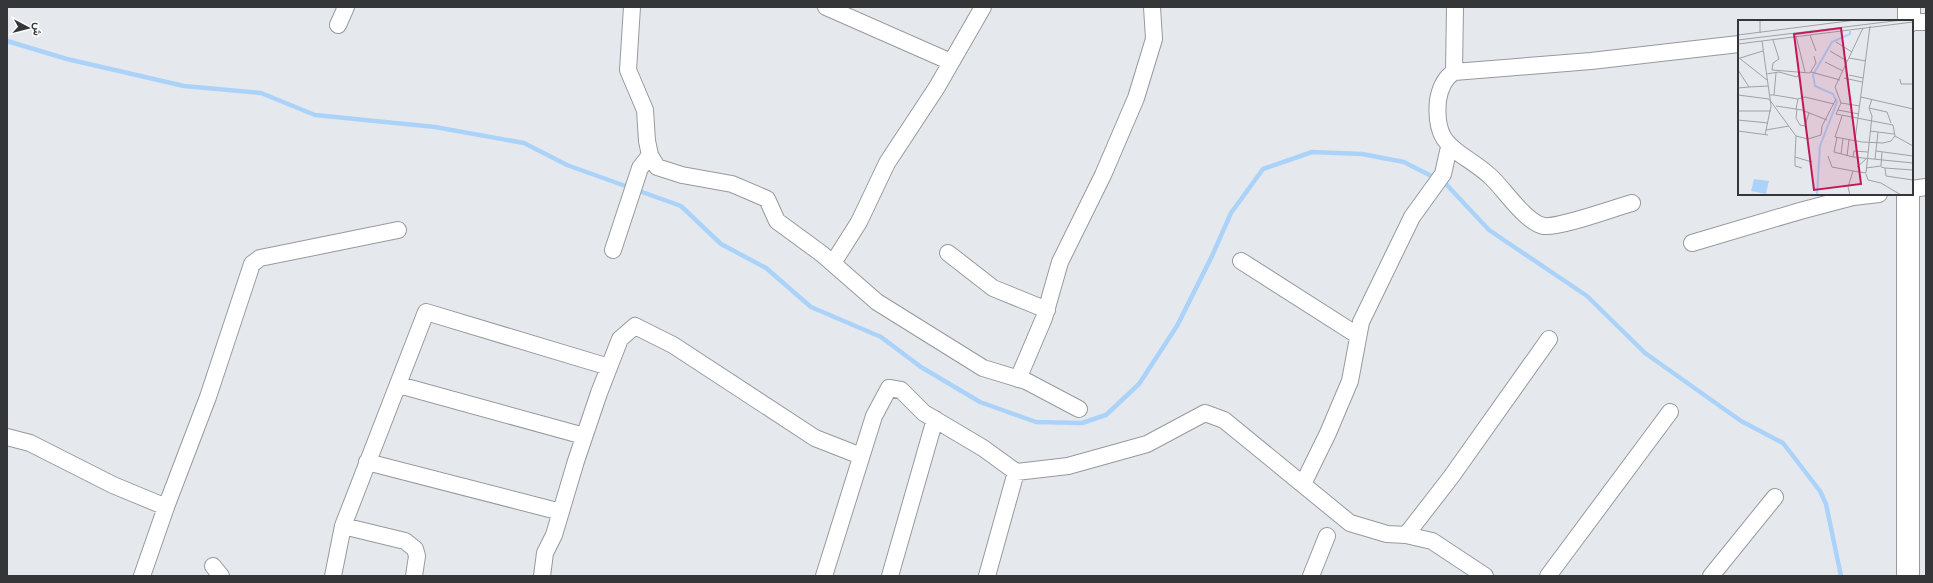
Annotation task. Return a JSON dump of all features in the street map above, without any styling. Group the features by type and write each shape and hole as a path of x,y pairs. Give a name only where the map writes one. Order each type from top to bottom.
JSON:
{"main road":[{"path":"1908,20 1909,7"},
{"path":"1908,195 1908,576"}],"street":[{"path":"338,25 346,7"},
{"path":"632,7 628,70 645,110 647,141 650,155 657,167 682,175 732,184 767,199 777,221 833,263 878,302 983,368 1026,382 1079,409"},
{"path":"826,7 951,62"},
{"path":"833,263 859,222 887,163 937,87 983,7"},
{"path":"1018,379 1047,310 1060,262 1103,175 1136,98 1154,39 1152,7"},
{"path":"1453,10 1454,72"},
{"path":"1913,22 1926,22"},
{"path":"1632,202 1557,225 1543,226 1531,220 1490,176 1449,146 1443,139 1439,130 1437,110 1439,93 1447,77 1454,72 1591,61 1738,44"},
{"path":"1303,484 1328,433 1350,381 1357,335 1366,310 1412,218 1443,174 1449,146"},
{"path":"613,250 640,168 650,155"},
{"path":"1913,189 1926,187"},
{"path":"1692,243 1800,211 1872,195"},
{"path":"142,576 166,506 208,397 252,264 260,258 398,230"},
{"path":"948,254 993,288 1047,310"},
{"path":"1240,261 1357,335"},
{"path":"333,576 343,526 399,385 426,312 609,366"},
{"path":"542,576 545,553 554,535 584,436 609,366 620,339 635,326 673,345 816,438 861,456"},
{"path":"1406,534 1451,477 1549,339"},
{"path":"399,385 584,436"},
{"path":"824,576 874,416 889,388 901,390 924,413 983,448 1016,472 1068,466 1147,444 1205,413 1224,420 1350,523 1387,534 1406,534 1432,541 1485,576"},
{"path":"1548,576 1670,412"},
{"path":"890,576 935,419"},
{"path":"7,437 30,443 113,485 166,506"},
{"path":"368,462 561,512"},
{"path":"987,576 1016,472"},
{"path":"1711,576 1775,497"},
{"path":"343,526 405,541 415,549 417,556 414,576"},
{"path":"1311,576 1327,536"}],"waterway":[{"path":"7,41 67,59 184,86 261,93 315,115 435,127 524,143 567,165 681,206 721,244 766,268 811,307 881,337 921,367 980,402 1036,422 1082,423 1106,415 1139,384 1177,326 1212,256 1231,213 1263,169 1312,152 1362,154 1404,162 1445,183 1489,230 1587,296 1645,353 1741,421 1783,443 1820,491 1826,504 1841,576"}]}
